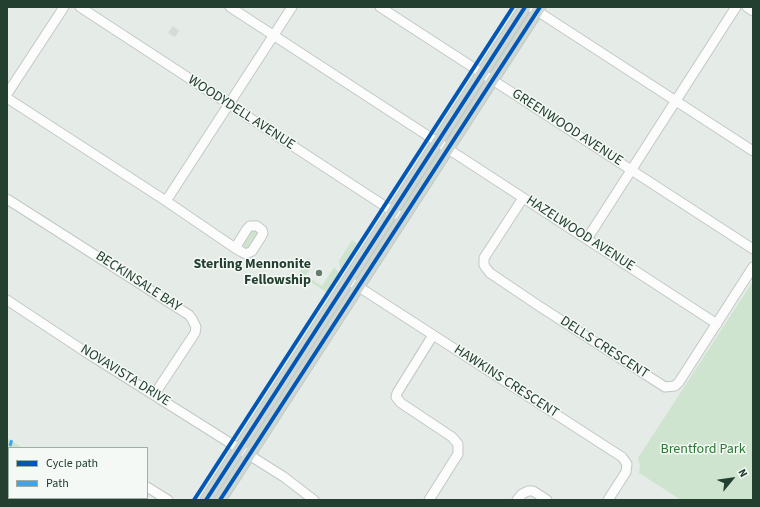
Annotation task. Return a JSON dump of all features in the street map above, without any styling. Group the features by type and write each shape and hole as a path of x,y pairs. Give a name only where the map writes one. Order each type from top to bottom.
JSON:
{"main road":[{"path":"206,500 244,452 358,287 403,218 482,73 525,7"},
{"path":"220,500 244,452 348,280 393,211 492,80 535,8"}],"street":[{"path":"7,94 64,7"},
{"name":"WOODYDELL AVENUE","path":"80,7 403,218"},
{"name":"HAZELWOOD AVENUE","path":"230,7 716,324"},
{"path":"166,201 292,7"},
{"name":"GREENWOOD AVENUE","path":"380,7 753,249"},
{"path":"587,239 736,7"},
{"path":"748,7 753,11"},
{"path":"535,8 753,151"},
{"path":"7,98 166,201 235,248"},
{"name":"BECKINSALE BAY","path":"7,198 189,315 192,319 196,327 195,333 154,395"},
{"name":"DELLS CRESCENT","path":"523,198 484,258 484,265 490,273 665,387 672,387 679,382 753,267"},
{"name":"HAWKINS CRESCENT","path":"348,280 622,457 627,464 626,472 608,500"},
{"name":"NOVAVISTA DRIVE","path":"7,300 284,477 314,500"},
{"path":"429,500 458,454 458,444 452,437 401,404 396,397 433,335"},
{"path":"148,488 168,500"},
{"path":"517,500 522,494 528,491 533,491 547,500"}],"shaded area":[{"path":"173,26 179,31 175,37 168,33"},
{"path":"8,472 8,499 103,500 7,500"}],"green space":[{"path":"251,230 259,231 249,248 247,248 244,247 243,243"},
{"path":"352,240 358,244 341,271 339,261"},
{"path":"308,258 311,260 306,268 310,270 306,276 322,286 334,267 340,273 328,293 298,274"},
{"name":"Brentford Park","path":"753,281 753,500 681,500 639,473 640,465 638,458"},
{"path":"7,438 21,447 8,447 7,474"}],"marked path":[{"path":"10,446 12,439"}],"cycle path":[{"path":"194,500 513,7"},
{"path":"206,500 525,7"},
{"path":"220,500 540,7"}],"place":[{"name":"Sterling Mennonite Fellowship","path":"319,273"}]}
